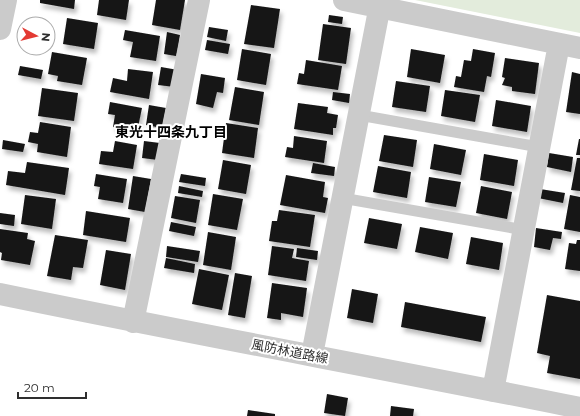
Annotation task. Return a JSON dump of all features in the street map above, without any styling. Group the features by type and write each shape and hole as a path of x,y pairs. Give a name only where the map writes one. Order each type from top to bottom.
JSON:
{"street":[{"path":"0,30 6,0"},
{"path":"133,322 199,0"},
{"path":"344,0 380,4 580,48"},
{"path":"312,355 380,4"},
{"path":"493,391 559,44"},
{"name":"風防林道路線","path":"0,294 133,322 312,355 580,408"}],"lane":[{"path":"358,115 540,147"},
{"path":"342,198 524,230"}],"green space":[{"path":"415,0 580,0 580,33"}],"building":[{"path":"40,0 75,0 74,9 40,3"},
{"path":"99,0 129,0 126,20 97,15"},
{"path":"156,0 185,0 180,30 152,25"},
{"path":"251,5 280,9 274,48 244,44"},
{"path":"329,15 343,17 342,24 328,22"},
{"path":"67,18 98,23 94,49 63,44"},
{"path":"323,24 351,28 346,64 318,60"},
{"path":"209,27 228,30 226,41 207,37"},
{"path":"125,30 160,36 156,61 130,57 133,42 123,40"},
{"path":"167,32 180,35 176,56 164,54"},
{"path":"207,40 230,44 228,54 205,50"},
{"path":"242,49 271,54 266,85 237,80"},
{"path":"411,49 445,55 440,83 407,77"},
{"path":"473,49 495,53 491,77 487,76 484,92 454,87 456,76 461,77 464,60 471,61"},
{"path":"56,53 87,58 82,85 57,81 58,76 48,74 51,56 56,56"},
{"path":"505,58 539,63 535,94 512,91 512,87 502,85 505,78 502,77"},
{"path":"306,60 342,66 338,90 297,84 299,73 304,74"},
{"path":"20,66 43,70 41,79 18,75"},
{"path":"161,67 178,70 175,87 158,85"},
{"path":"128,69 153,72 149,99 110,92 113,78 127,81"},
{"path":"572,72 580,74 580,114 566,112"},
{"path":"201,74 225,78 223,93 217,92 213,108 196,104"},
{"path":"396,81 430,86 426,112 392,107"},
{"path":"235,87 264,92 259,125 229,120"},
{"path":"42,88 78,93 74,121 38,116"},
{"path":"445,90 480,95 475,122 441,116"},
{"path":"333,92 350,94 349,103 332,100"},
{"path":"496,100 531,106 527,132 492,126"},
{"path":"110,102 142,108 137,132 113,127 115,115 108,114"},
{"path":"298,103 328,107 327,113 338,115 336,128 333,128 333,135 294,129"},
{"path":"149,105 166,108 162,128 146,125"},
{"path":"40,122 71,127 67,157 37,152 38,144 28,142 30,132 38,133"},
{"path":"226,123 258,128 254,158 222,153"},
{"path":"384,135 417,140 413,167 379,161"},
{"path":"294,136 327,141 324,163 285,157 287,147 293,148"},
{"path":"579,139 580,155 576,155"},
{"path":"3,140 25,144 23,152 2,149"},
{"path":"115,141 137,145 133,169 99,164 101,151 113,152"},
{"path":"144,141 160,143 158,160 142,158"},
{"path":"434,144 466,150 461,175 430,169"},
{"path":"549,153 573,157 571,172 547,167"},
{"path":"484,154 518,160 514,186 480,180"},
{"path":"577,158 580,158 580,191 571,190"},
{"path":"223,160 251,165 246,194 218,189"},
{"path":"27,162 69,168 65,195 6,185 8,171 25,173"},
{"path":"313,163 335,167 334,176 311,173"},
{"path":"378,166 411,172 407,198 373,192"},
{"path":"96,174 127,179 123,203 98,199 100,187 94,186"},
{"path":"181,174 206,178 205,186 179,182"},
{"path":"286,175 325,182 323,197 328,198 325,213 280,205"},
{"path":"133,176 151,179 145,212 128,209"},
{"path":"429,177 461,182 456,207 425,202"},
{"path":"179,186 203,191 202,197 178,193"},
{"path":"481,186 512,192 507,219 476,213"},
{"path":"540,189 565,193 563,203 538,198"},
{"path":"213,194 243,199 237,230 208,225"},
{"path":"25,195 56,199 52,229 21,224"},
{"path":"570,195 580,197 580,232 564,229"},
{"path":"175,196 200,200 196,223 171,218"},
{"path":"279,210 315,215 310,247 269,241 272,221 277,221"},
{"path":"86,211 130,218 126,242 83,235"},
{"path":"0,213 15,215 14,226 0,224"},
{"path":"369,218 402,224 397,249 364,243"},
{"path":"171,222 196,227 194,236 169,231"},
{"path":"420,227 453,233 448,259 415,252"},
{"path":"536,228 562,232 561,239 553,238 550,250 534,247"},
{"path":"0,229 28,233 27,239 35,241 30,265 1,260 2,253 0,252"},
{"path":"208,232 236,237 231,270 203,265"},
{"path":"55,235 88,240 83,268 73,267 71,280 47,276"},
{"path":"471,237 503,243 499,270 466,264"},
{"path":"577,240 580,240 580,271 565,269 569,243 576,244"},
{"path":"167,246 200,251 198,262 166,257"},
{"path":"272,246 294,249 292,258 309,261 306,281 268,275"},
{"path":"297,248 318,251 317,260 296,257"},
{"path":"106,250 131,254 125,290 100,285"},
{"path":"166,258 195,264 194,273 164,268"},
{"path":"199,269 229,275 222,310 192,304"},
{"path":"235,273 252,276 245,318 228,315"},
{"path":"272,283 307,288 303,317 281,313 281,320 267,318"},
{"path":"352,289 378,294 373,323 347,318"},
{"path":"547,295 580,301 580,379 547,373 550,356 537,353"},
{"path":"405,302 486,317 481,342 401,327"},
{"path":"327,394 348,398 345,416 324,413"},
{"path":"391,406 414,409 413,416 390,416"},
{"path":"248,410 275,414 275,416 247,416"}],"district":[{"name":"東光十四条九丁目","path":"171,132"}]}
